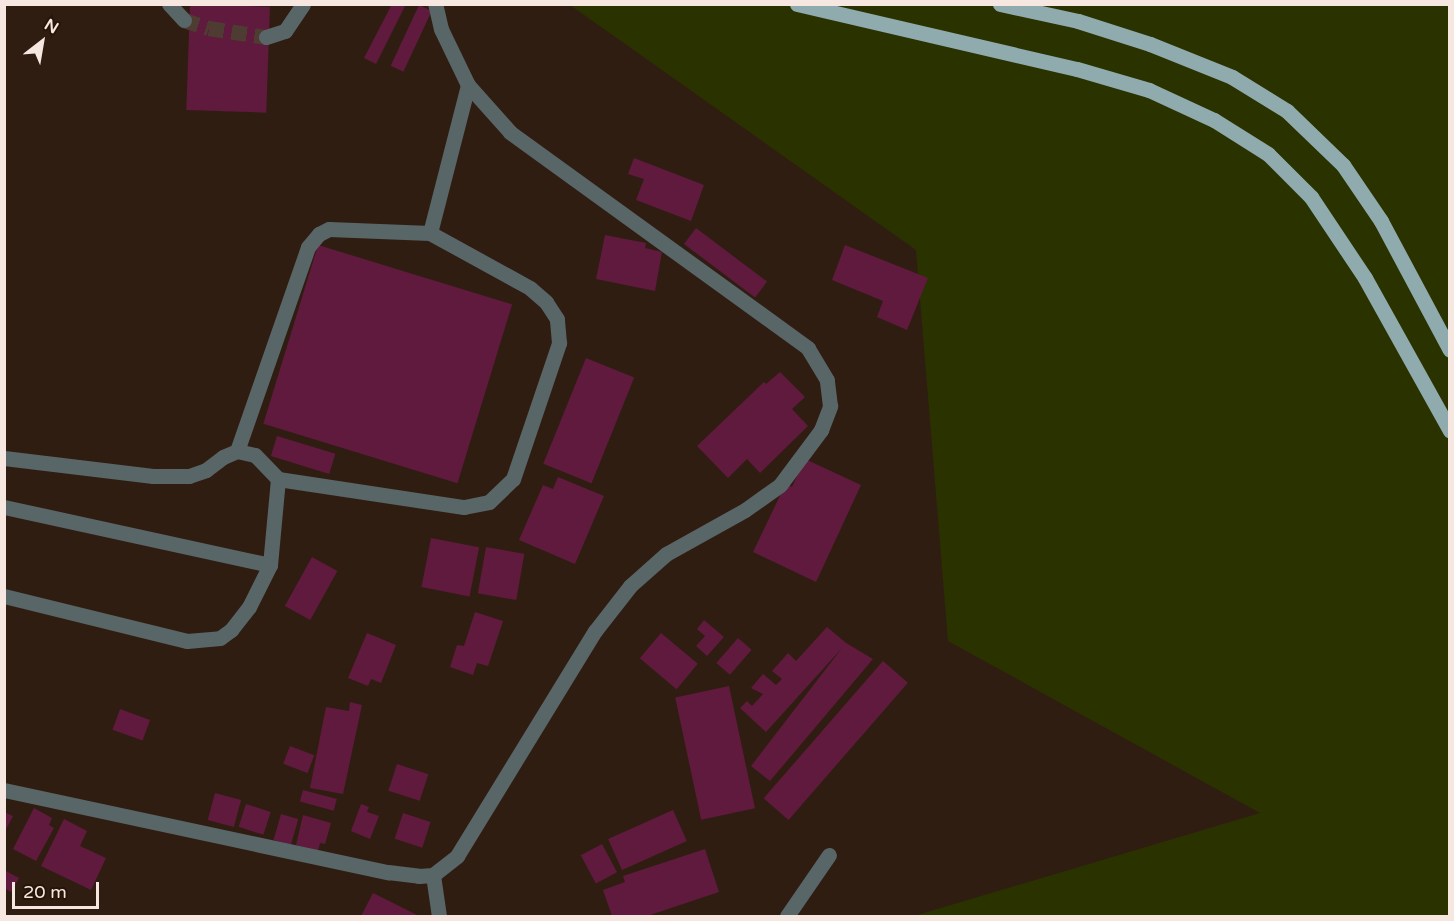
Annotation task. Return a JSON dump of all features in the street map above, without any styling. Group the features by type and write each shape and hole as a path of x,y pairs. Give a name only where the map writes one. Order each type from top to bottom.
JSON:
{"main road":[{"path":"797,4 1077,69 1149,90 1214,120 1268,154 1311,197 1365,278 1449,431"},
{"path":"1000,4 1078,21 1150,44 1232,77 1287,111 1343,165 1381,221 1449,350"}],"street":[{"path":"169,4 184,20"},
{"path":"266,37 285,31 303,4"},
{"path":"4,790 388,872 419,876 433,874 457,856 595,631 630,585 666,554 745,510 780,485 821,430 830,406 827,380 808,348 510,132 468,85 441,29 435,4"},
{"path":"430,233 468,85"},
{"path":"4,458 153,476 189,476 206,470 223,457 237,451 255,455 278,478 464,507 489,502 513,479 560,343 557,319 546,302 530,288 430,233 329,229 319,234 308,247 237,451"},
{"path":"4,596 187,641 209,641 220,638 231,630 249,607 270,565 278,478"},
{"path":"4,507 270,565"},
{"path":"787,916 829,855"},
{"path":"433,874 439,916"}],"green space":[{"path":"570,5 1449,5 1449,916 914,916 1260,813 948,641 916,250"}],"building":[{"path":"190,4 270,7 266,113 186,110"},
{"path":"392,4 406,4 376,64 364,58"},
{"path":"419,5 432,11 403,72 391,66"},
{"path":"634,158 704,185 691,221 636,200 644,179 628,174"},
{"path":"696,228 767,282 755,298 684,244"},
{"path":"605,235 646,243 645,248 662,252 655,291 596,279"},
{"path":"318,245 512,304 457,483 263,424"},
{"path":"845,245 928,278 907,330 877,317 883,301 832,280"},
{"path":"586,358 634,377 592,483 543,464"},
{"path":"780,372 805,397 792,409 808,426 760,473 747,459 728,478 697,446 764,382 766,384"},
{"path":"277,436 335,454 329,474 271,456"},
{"path":"805,459 861,485 816,582 753,552 786,483 792,487"},
{"path":"558,477 604,496 575,564 519,540 543,485 553,489"},
{"path":"431,538 479,547 470,596 421,587"},
{"path":"486,547 524,554 516,600 478,593"},
{"path":"312,557 337,571 310,620 285,606"},
{"path":"475,612 503,621 488,666 477,663 473,675 450,667 457,645 464,646"},
{"path":"704,620 724,637 707,656 696,646 705,636 697,629"},
{"path":"827,627 846,643 873,659 770,781 751,766 842,648 766,732 740,708 747,701 752,706 763,694 751,688 763,674 776,685 782,679 772,671 788,653 796,661"},
{"path":"367,633 396,645 381,683 371,679 368,686 348,678"},
{"path":"661,633 698,664 677,689 640,658"},
{"path":"738,638 752,650 730,675 716,663"},
{"path":"883,661 908,683 789,820 764,798"},
{"path":"729,686 755,808 701,820 675,697"},
{"path":"350,702 362,705 343,794 310,788 326,707 349,711"},
{"path":"120,709 150,720 143,741 112,730"},
{"path":"290,746 314,755 307,773 283,764"},
{"path":"397,764 428,774 420,801 388,791"},
{"path":"303,790 337,799 334,811 300,802"},
{"path":"215,793 241,800 234,827 208,820"},
{"path":"246,804 271,812 263,835 239,827"},
{"path":"361,804 369,807 367,812 379,816 370,839 351,831"},
{"path":"34,808 52,818 49,825 54,828 36,861 13,849"},
{"path":"673,810 687,841 622,870 608,839"},
{"path":"4,812 13,816 4,833"},
{"path":"403,813 431,822 422,848 395,839"},
{"path":"281,814 298,819 291,845 274,840"},
{"path":"303,815 331,823 325,844 320,843 318,851 296,845"},
{"path":"64,819 87,831 80,846 106,858 91,890 41,866"},
{"path":"602,844 617,872 596,884 581,855"},
{"path":"705,849 719,892 647,916 612,916 603,890 625,882 623,876"},
{"path":"4,870 19,878 11,892 4,888"},
{"path":"373,893 419,916 361,916"}],"tunnel":[{"path":"184,20 209,28 266,37"}]}
